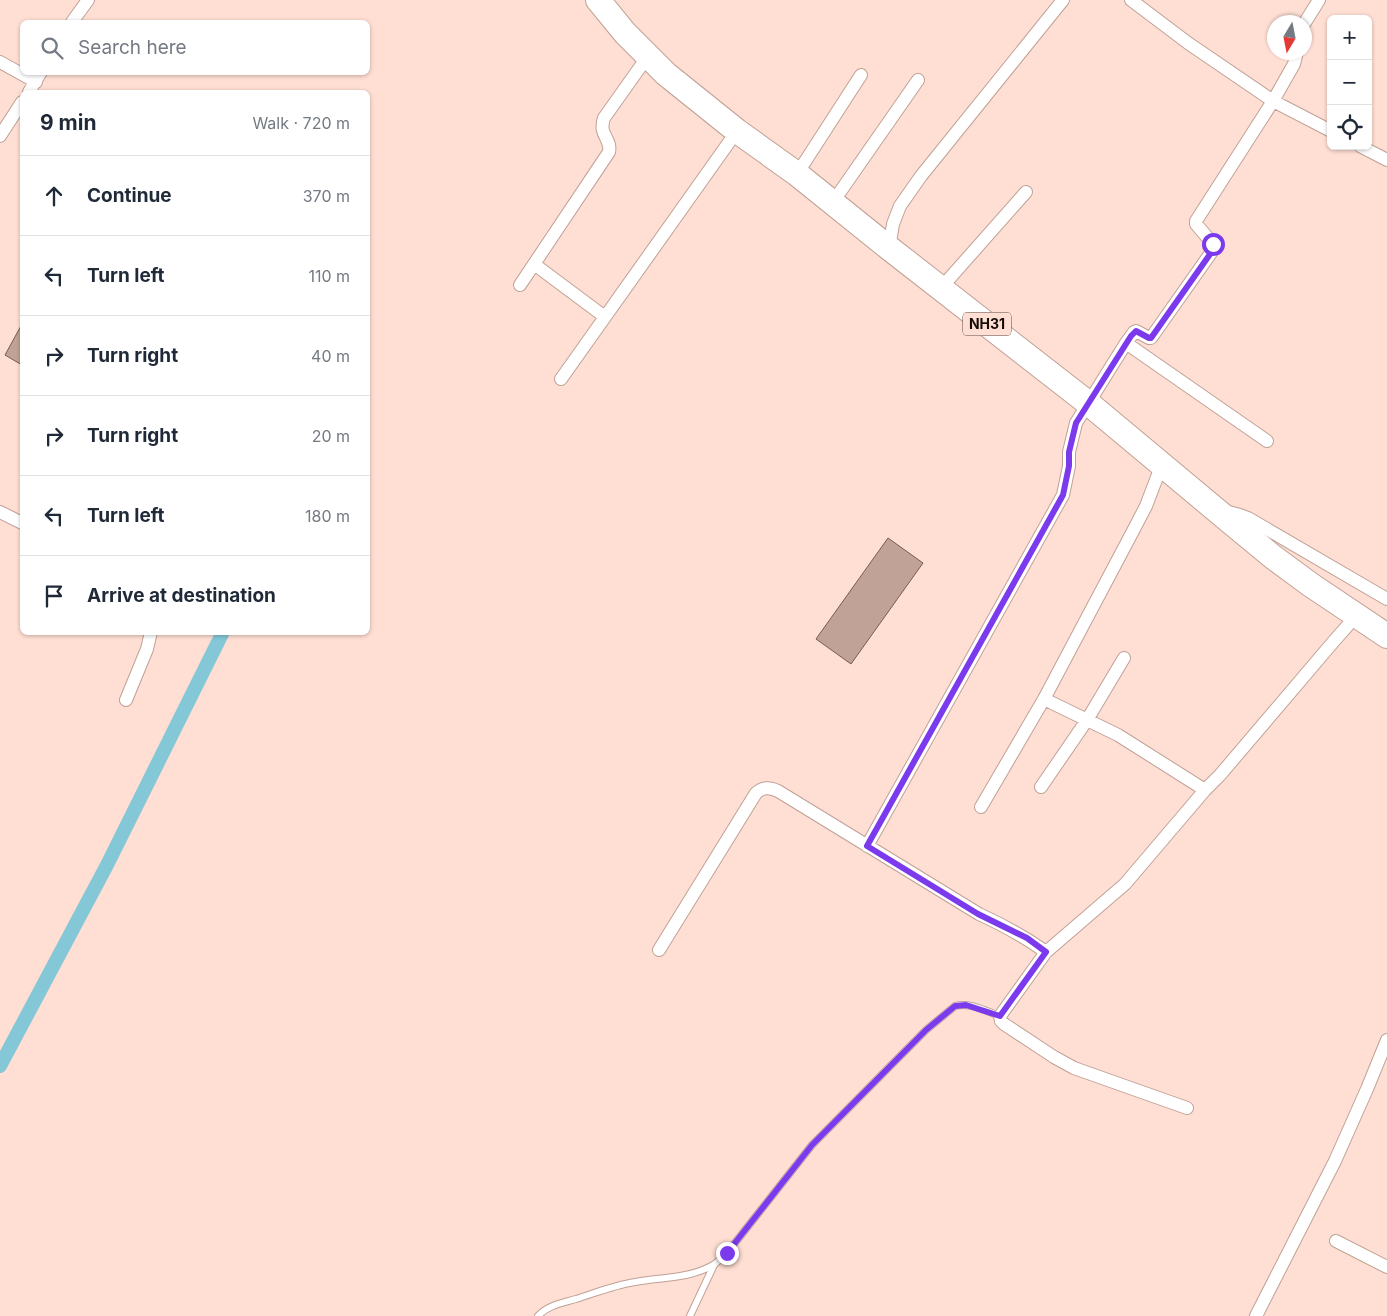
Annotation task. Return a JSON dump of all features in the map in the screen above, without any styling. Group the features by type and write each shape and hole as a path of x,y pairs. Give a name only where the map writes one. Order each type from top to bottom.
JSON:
{"highway":[{"name":"NH31","path":"598,0 625,33 666,74 737,131 833,202 1088,403 1281,562 1311,585 1387,636"}],"street":[{"path":"73,20 88,0"},
{"path":"889,248 893,224 900,206 921,176 1063,0"},
{"path":"1132,0 1188,43 1273,101 1327,129"},
{"path":"1310,15 1319,0"},
{"path":"520,285 609,152 610,144 602,129 604,118 648,56"},
{"path":"867,846 1063,495 1069,466 1069,452 1076,423 1135,331 1151,338 1213,250 1213,244 1196,224 1196,221 1273,101 1295,60"},
{"path":"0,62 20,73"},
{"path":"23,75 35,82"},
{"path":"797,174 861,75"},
{"path":"833,202 918,80"},
{"path":"0,136 20,105"},
{"path":"561,379 737,131"},
{"path":"1368,150 1387,160"},
{"path":"941,288 1026,192"},
{"path":"534,264 605,317"},
{"path":"1126,343 1267,441"},
{"path":"981,807 1044,699 1146,506 1162,464"},
{"path":"1216,510 1248,518 1387,599"},
{"path":"0,512 20,522"},
{"path":"1187,1108 1074,1068 1004,1024 1000,1016 1046,952 1126,884 1357,615"},
{"path":"126,700 147,649 150,635"},
{"path":"1041,787 1087,720 1124,658"},
{"path":"1044,699 1118,735 1205,790"},
{"path":"659,950 756,793 761,789 767,788 778,791 978,914 1027,938 1046,952"},
{"path":"1256,1316 1335,1161 1387,1040"},
{"path":"1336,1241 1387,1267"}],"lane":[{"path":"538,1316 543,1310 554,1305 617,1286 633,1282 676,1277 700,1271 714,1265 727,1253 812,1145 926,1030 955,1006 960,1005 966,1005 1000,1016"},
{"path":"690,1316 714,1265"}],"building":[{"path":"20,328 20,364 5,355"},
{"path":"888,538 923,563 851,664 816,639"}],"waterway":[{"path":"0,1066 107,865 222,635"}],"route":[{"path":"727,1253 812,1145 926,1030 955,1006 960,1005 966,1005 1000,1016 1046,952 1027,938 978,914 867,846 1063,495 1069,466 1069,452 1076,423 1134,332 1136,331 1151,338 1213,250 1213,244"}]}
